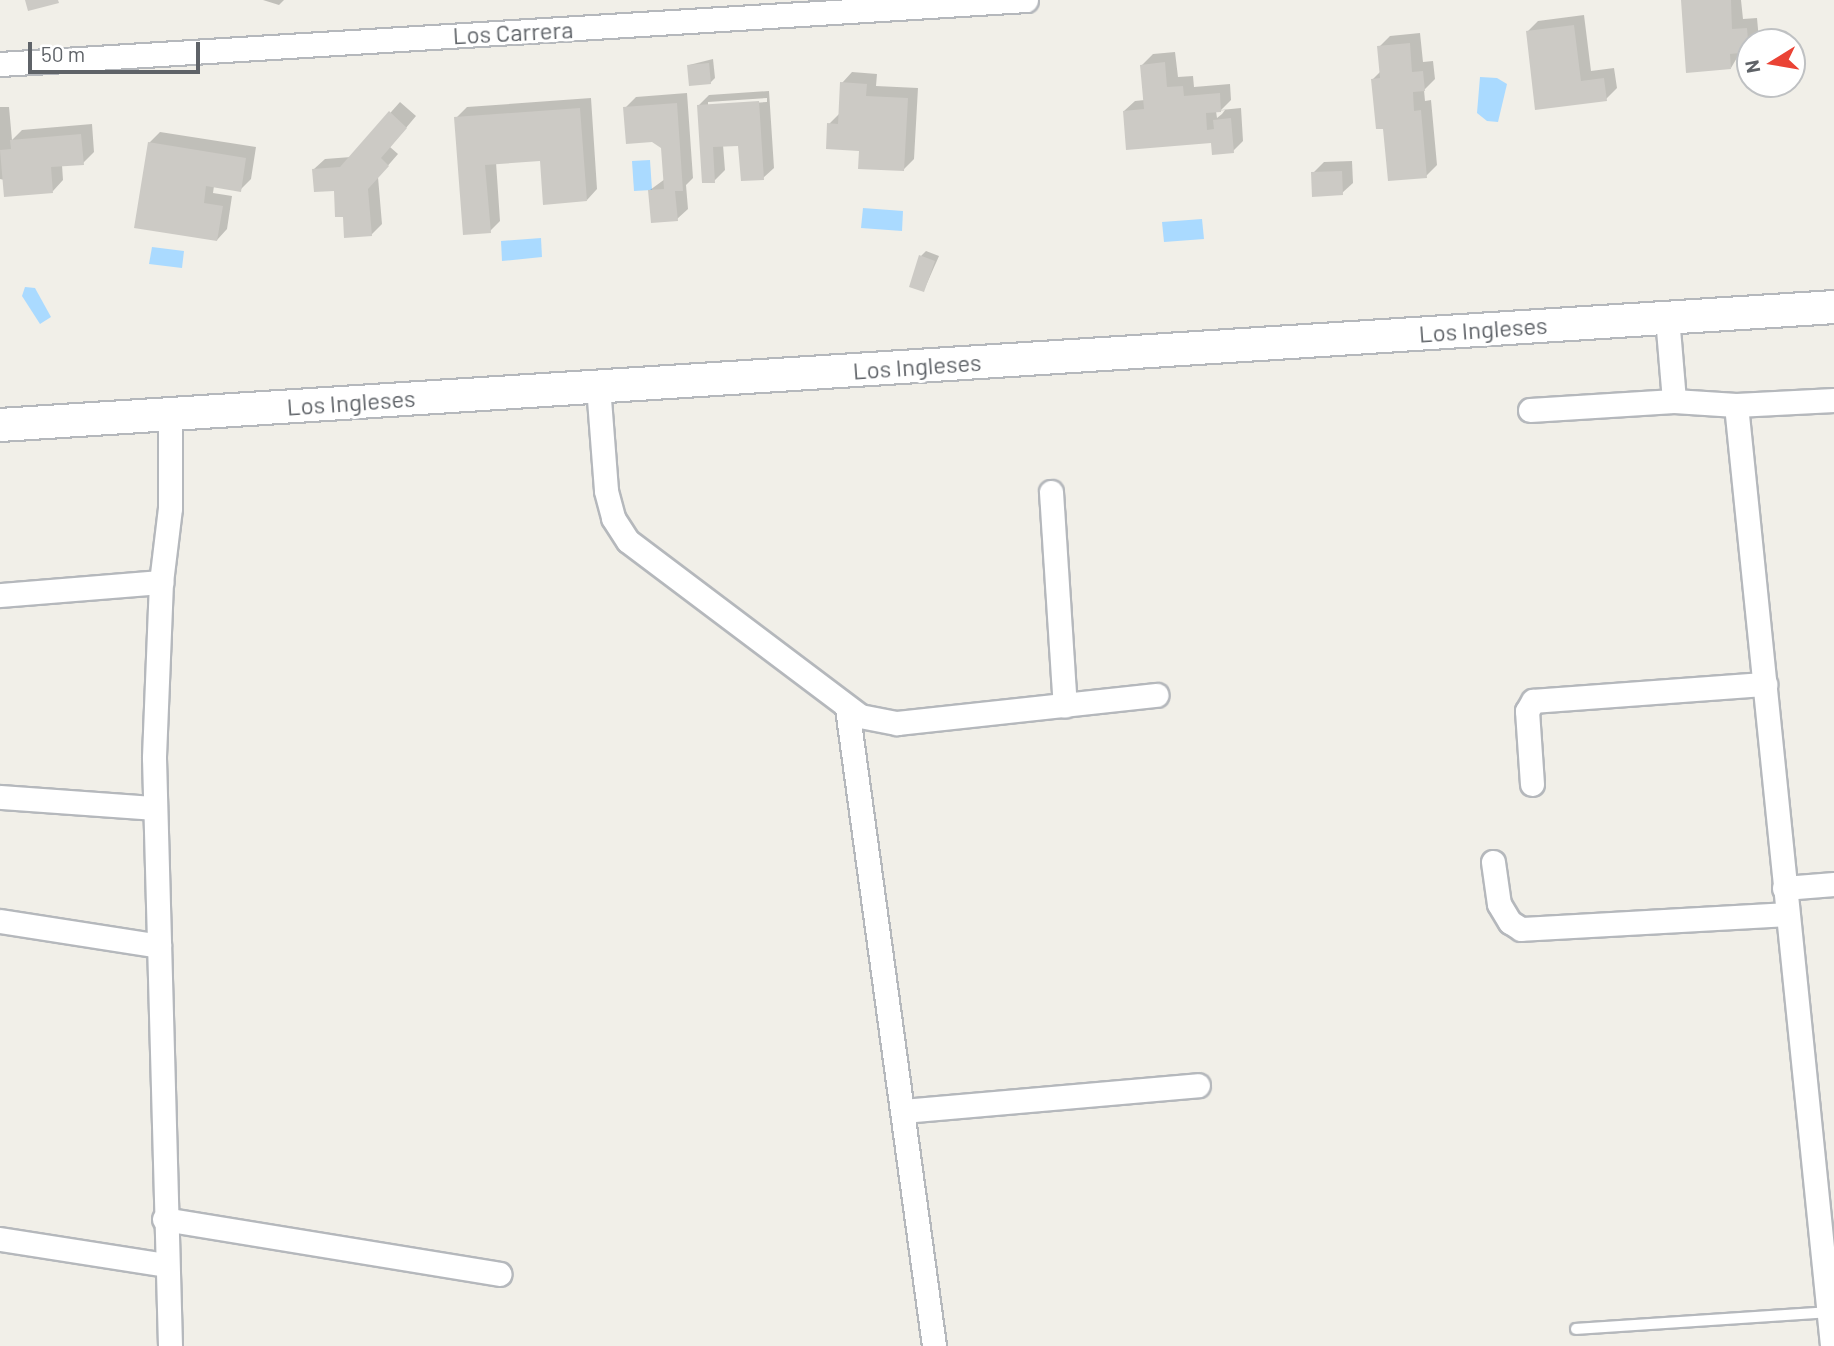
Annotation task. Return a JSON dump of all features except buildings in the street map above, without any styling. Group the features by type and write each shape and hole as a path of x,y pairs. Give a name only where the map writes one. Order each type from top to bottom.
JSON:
{"street":[{"name":"Los Carrera","path":"0,64 1026,0"},
{"name":"Los Ingleses","path":"0,425 1834,307"},
{"path":"1667,317 1674,401"},
{"path":"598,386 606,491 614,518 628,541 847,708 873,721 897,723 1156,695"},
{"path":"1530,410 1674,401 1736,405 1834,400"},
{"path":"1736,405 1832,1346"},
{"path":"170,414 170,508 161,582 154,705 164,1219 170,1346"},
{"path":"1051,492 1065,706"},
{"path":"0,595 161,582"},
{"path":"1532,784 1527,711 1533,701 1765,684"},
{"path":"847,708 934,1346"},
{"path":"0,797 155,808"},
{"path":"1493,862 1499,904 1510,922 1521,929 1786,914"},
{"path":"1784,888 1834,884"},
{"path":"0,921 159,946"},
{"path":"902,1111 1198,1084"},
{"path":"164,1219 500,1274"},
{"path":"0,1239 166,1265"}],"lane":[{"path":"1576,1329 1829,1312"}],"water":[{"path":"1480,77 1497,78 1507,84 1498,122 1487,121 1477,113"},
{"path":"650,160 652,190 634,191 632,161"},
{"path":"863,208 903,211 902,231 861,228"},
{"path":"1202,219 1204,239 1164,242 1162,222"},
{"path":"541,238 542,257 502,261 501,241"},
{"path":"152,247 184,251 182,268 149,264"},
{"path":"25,287 35,288 51,317 40,324 22,296"}]}
